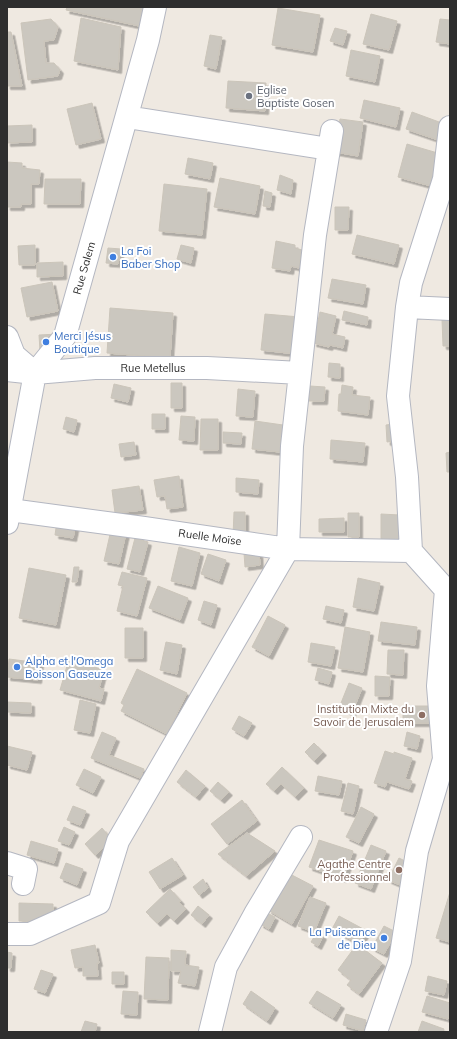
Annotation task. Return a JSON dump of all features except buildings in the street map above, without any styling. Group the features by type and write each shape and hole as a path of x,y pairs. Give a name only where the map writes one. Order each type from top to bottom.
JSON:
{"street":[{"name":"Rue Salem","path":"9,517 35,373 65,336 127,117 148,40 155,7"},
{"path":"7,934 30,934 99,903 118,841 288,549 292,446 315,235 330,140 127,117"},
{"path":"376,1032 400,961 417,851 447,759 438,686 448,590 411,551 407,477 398,396 407,307 411,283 444,179 448,171 450,127"},
{"path":"407,307 450,310"},
{"path":"7,337 14,355 35,373"},
{"name":"Rue Metellus","path":"7,370 35,373 95,368 207,368 300,373"},
{"name":"Ruelle Moïse","path":"9,517 144,528 288,549 411,551"},
{"path":"210,1032 226,967 255,914 301,837"},
{"path":"7,863 26,869 23,884"}],"place":[{"name":"Eglise Baptiste Gosen","path":"249,96"},
{"name":"La Foi Baber Shop","path":"113,257"},
{"name":"Merci Jésus Boutique","path":"46,342"},
{"name":"Alpha et l'Omega Boisson Gaseuze","path":"17,667"},
{"name":"Institution Mixte du Savoir de Jerusalem","path":"422,715"},
{"name":"Agathe Centre Professionnel","path":"399,870"},
{"name":"La Puissance de Dieu","path":"384,938"}]}
